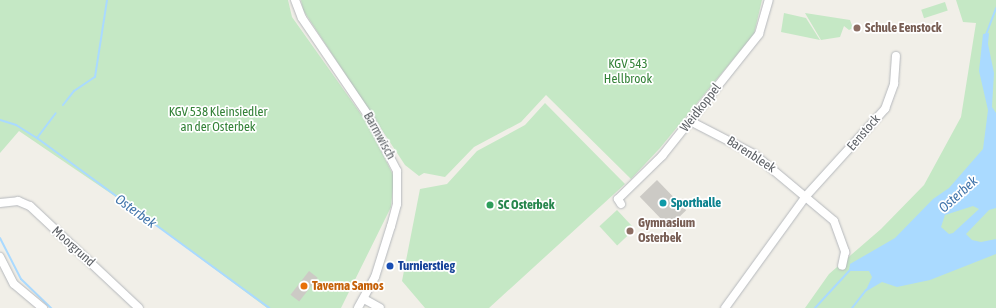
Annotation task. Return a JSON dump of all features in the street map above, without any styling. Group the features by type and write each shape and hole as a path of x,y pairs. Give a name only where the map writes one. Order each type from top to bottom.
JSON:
{"street":[{"name":"Barmwisch","path":"295,0 302,18 368,115 397,171 397,204 376,277 358,308"},
{"name":"Weidkoppel","path":"621,204 618,199 662,156 759,34 769,0"},
{"name":"Eenstock","path":"806,196 885,109 894,84 896,56"},
{"name":"Barenbleek","path":"690,121 754,154 806,196 834,222 845,252 842,266"},
{"path":"725,308 806,196"},
{"name":"Moorgrund","path":"0,203 18,201 30,206 140,308"},
{"path":"0,258 14,284 43,308"},
{"path":"364,299 380,308"}],"green space":[{"name":"KGV 538 Kleinsiedler an der Osterbek","path":"0,0 288,0 292,17 368,124 394,177 391,207 341,308 267,308 138,212 19,131 0,153"},
{"name":"KGV 543 Hellbrook","path":"301,0 762,0 754,34 660,148 631,179 546,95 521,122 474,147 445,177 424,173 419,176 405,165 303,10"},
{"path":"956,0 996,0 996,308 805,308 829,274 881,229 924,185 961,117 976,23 963,22"},
{"path":"945,2 948,11 924,18 921,10"},
{"path":"784,13 806,18 820,40 781,32"},
{"path":"805,13 850,20 853,28 849,30 844,26 840,37 821,40"},
{"path":"545,103 625,184 489,308 425,308 402,281 420,189 447,184 477,151 525,125"},
{"path":"617,210 635,229 617,245 599,226"}],"water":[{"path":"989,33 988,44 994,73 992,107 996,113 996,208 989,210 966,234 972,240 981,242 996,239 996,254 930,280 897,287 882,282 865,292 872,277 869,271 849,271 850,264 895,238 933,199 949,188 983,149 988,110 979,71 983,34","holes":["973,206 979,209 953,233 949,234 941,227 945,215"]}],"building":[{"name":"Sporthalle","path":"657,180 686,210 669,227 640,197"},
{"name":"Taverna Samos","path":"309,271 318,278 299,301 291,295"}],"waterway":[{"path":"63,105 74,91 95,77 107,0"},
{"name":"Osterbek","path":"985,37 996,8"},
{"path":"37,138 56,113"},
{"name":"Osterbek","path":"0,120 16,125 37,138 269,308"},
{"path":"0,238 21,279 51,308"},
{"name":"Osterbek","path":"815,308 850,270"},
{"name":"Osterbek","path":"852,308 866,290"}],"place":[{"name":"Schule Eenstock","path":"857,28"},
{"name":"Sporthalle","path":"663,203"},
{"name":"SC Osterbek","path":"490,205"},
{"name":"Gymnasium Osterbek","path":"630,231"},
{"name":"Turnierstieg","path":"390,266"},
{"name":"Taverna Samos","path":"304,286"}]}
